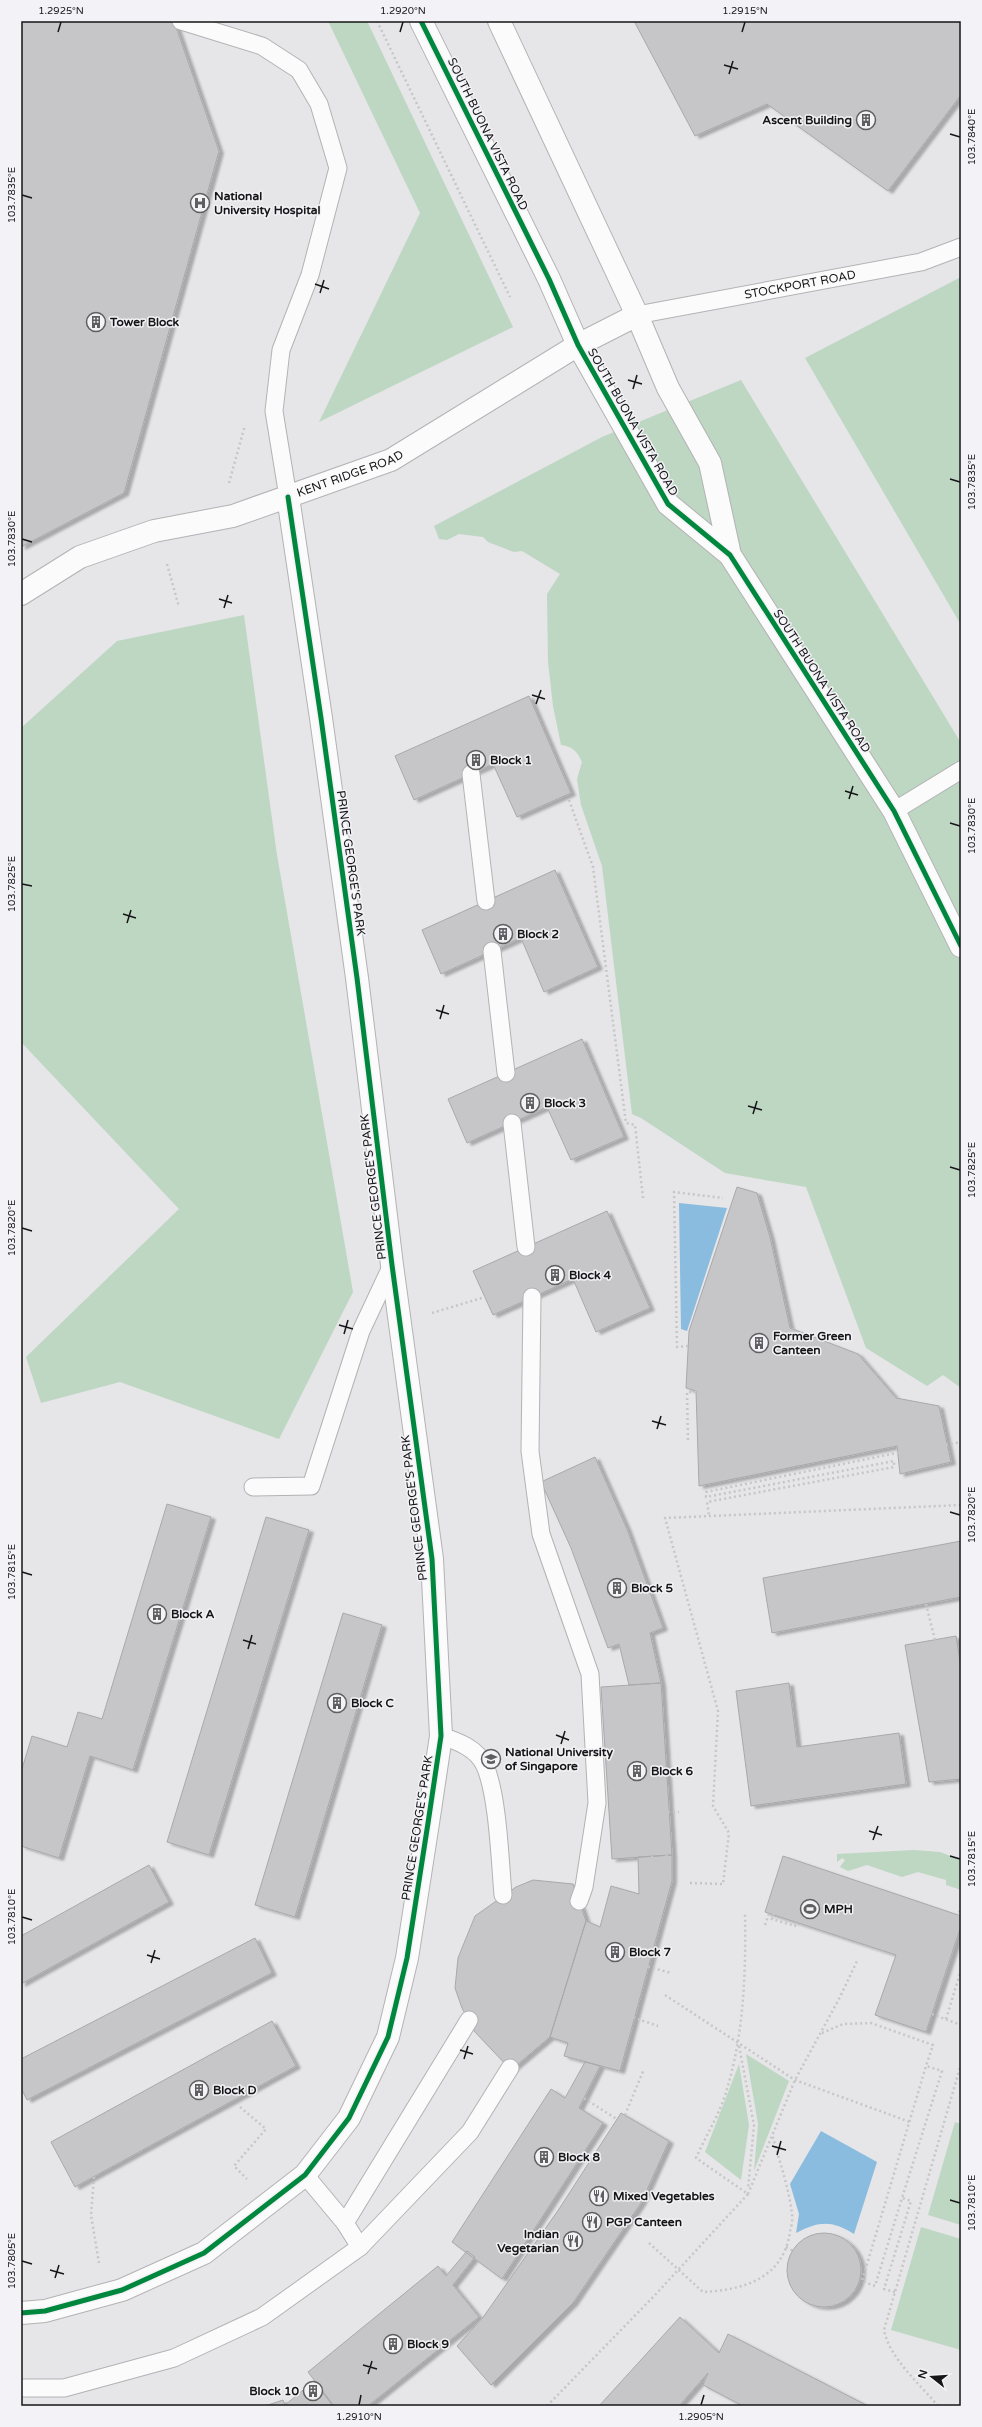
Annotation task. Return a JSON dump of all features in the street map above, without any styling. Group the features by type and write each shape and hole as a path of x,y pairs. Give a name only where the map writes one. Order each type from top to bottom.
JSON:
{"street":[{"name":"SOUTH BUONA VISTA ROAD","path":"422,21 549,279 578,345 668,504 730,555 894,811 961,946"},
{"name":"SOUTH BUONA VISTA ROAD","path":"499,21 637,316 668,388 710,463 730,555"},
{"name":"KENT RIDGE ROAD","path":"21,594 80,557 154,531 233,516 391,460 578,345 637,316"},
{"name":"PRINCE GEORGE'S PARK","path":"21,2313 45,2311 122,2290 204,2253 305,2175 349,2118 388,2037 407,1958 441,1736 432,1559 392,1265 357,978 321,718 288,497"}],"lane":[{"name":"PRINCE GEORGE'S PARK","path":"181,21 262,46 299,70 319,104 338,168 310,275 281,350 274,411 288,497"},
{"name":"STOCKPORT ROAD","path":"637,316 921,262 961,247"},
{"path":"894,811 961,770"},
{"path":"471,774 486,901"},
{"path":"492,951 506,1073"},
{"path":"512,1123 526,1247"},
{"path":"253,1487 311,1486 361,1331 392,1265"},
{"path":"532,1297 530,1451 541,1534 590,1674 597,1803 584,1887 579,1901"},
{"path":"441,1736 465,1744 484,1765 495,1814 503,1896"},
{"path":"345,2223 469,2020"},
{"path":"21,2388 64,2388 174,2358 262,2316 360,2247 470,2132 510,2068"},
{"path":"305,2175 345,2223 360,2247"}],"path":[{"path":"377,21 510,297"},
{"path":"227,490 246,422"},
{"path":"167,564 179,607"},
{"path":"569,800 593,867 626,1123 635,1125 643,1198"},
{"path":"723,1198 674,1192 677,1347 808,1338 859,1372 893,1406 933,1416 941,1446"},
{"path":"427,1314 485,1297"},
{"path":"698,1345 700,1392 704,1425"},
{"path":"688,1440 687,1392 700,1392"},
{"path":"709,1516 707,1502 894,1467 894,1461 706,1497 706,1492 906,1451 961,1442"},
{"path":"690,1882 722,1884 729,1833 713,1806 718,1711 665,1518 961,1505"},
{"path":"926,1604 935,1640"},
{"path":"654,1811 651,1879 666,1879 668,1812 680,1812"},
{"path":"956,1922 961,1907"},
{"path":"765,1925 770,1910 777,1912 784,1914 797,1919 795,1926 772,1919 773,1914 775,1910 786,1913"},
{"path":"745,1914 745,1957 738,2044 727,2090 696,2158 748,2194"},
{"path":"547,2406 679,2270 748,2194 795,2080 821,2033 858,1959"},
{"path":"624,1960 671,1973"},
{"path":"531,1965 569,1977"},
{"path":"946,2019 961,1970"},
{"path":"665,1995 795,2080 910,2122"},
{"path":"614,2011 658,2026"},
{"path":"932,2014 961,2025"},
{"path":"821,2033 843,2024 871,2023 933,2045 926,2066 862,2281 875,2286 942,2071 926,2066"},
{"path":"738,2044 754,2125 748,2194"},
{"path":"938,2406 905,2366 894,2357 887,2344 884,2330 961,2064"},
{"path":"625,2115 644,2069"},
{"path":"575,2103 579,2095 626,2125 609,2151"},
{"path":"234,2166 266,2130 240,2107"},
{"path":"649,2243 703,2292 730,2291 745,2286 763,2277 781,2259 786,2247 793,2216 772,2134"},
{"path":"94,2177 91,2215 103,2295"},
{"path":"895,2292 884,2289 911,2201 902,2198"},
{"path":"786,2247 793,2251"}],"green space":[{"path":"328,21 367,21 513,327 319,422 420,213"},
{"path":"961,277 961,625 805,358"},
{"path":"741,380 961,743 961,1388 943,1375 927,1386 866,1348 806,1187 725,1173 641,1118 632,1114 602,866 581,805 577,779 582,762 574,750 561,745 553,706 548,662 547,594 560,574 522,551 514,552 488,542 483,537 459,534 447,540 439,539 434,526 602,437"},
{"path":"244,615 277,855 353,1292 279,1439 120,1382 41,1403 26,1357 179,1209 21,1042 21,728 117,641"},
{"path":"914,1850 940,1852 961,1860 961,1890 946,1885 946,1880 918,1872 902,1877 867,1865 848,1871 840,1867 845,1860 842,1858 837,1862 837,1854"},
{"path":"746,2054 789,2081 754,2171 758,2124"},
{"path":"739,2064 749,2125 741,2180 705,2152"},
{"path":"955,2122 961,2124 961,2225 928,2215"},
{"path":"921,2227 961,2239 961,2350 891,2330"}],"water":[{"path":"679,1203 727,1208 687,1331 681,1329"},
{"path":"821,2131 877,2162 854,2234 846,2229 832,2224 819,2224 796,2233 799,2214 790,2184"}],"building":[{"name":"Tower Block","path":"21,21 174,21 219,151 124,493 21,547"},
{"name":"Ascent Building","path":"634,21 961,21 961,95 888,191 767,104 695,136"},
{"name":"Block 1","path":"529,696 571,793 517,817 493,764 414,800 395,756"},
{"name":"Block 2","path":"555,870 598,967 544,992 521,938 441,974 422,930"},
{"name":"Block 3","path":"582,1039 624,1137 571,1160 547,1107 467,1143 448,1099"},
{"name":"Former Green Canteen","path":"737,1187 757,1193 770,1237 790,1328 858,1354 896,1398 939,1406 951,1462 900,1474 897,1446 699,1486 696,1391 686,1388 689,1331"},
{"name":"Block 4","path":"607,1211 650,1308 596,1332 573,1279 493,1315 473,1271"},
{"name":"Block 5","path":"595,1457 627,1529 663,1628 650,1633 661,1683 629,1685 619,1644 608,1648 571,1548 541,1482"},
{"name":"Block A","path":"167,1504 211,1517 133,1770 90,1756 59,1858 21,1846 21,1772 32,1736 67,1747 78,1712 102,1719"},
{"path":"266,1517 309,1530 209,1855 167,1842"},
{"path":"961,1541 961,1597 772,1633 763,1578"},
{"name":"Block C","path":"343,1613 382,1625 295,1917 255,1905"},
{"path":"956,1636 961,1667 961,1779 929,1782 905,1645"},
{"name":"Block 6","path":"661,1683 672,1855 612,1859 601,1687"},
{"path":"789,1683 797,1747 899,1733 906,1784 751,1806 736,1691"},
{"name":"Block 7","path":"672,1855 672,1881 620,2071 564,2056 568,2043 550,2037 586,1921 600,1927 611,1886 639,1894 638,1857"},
{"path":"783,1856 961,1916 961,1926 926,2032 875,2015 896,1955 765,1912"},
{"path":"149,1865 169,1902 21,1984 21,1936"},
{"path":"533,1880 573,1884 586,1921 550,2037 511,2070 475,2032 462,2008 455,1988 458,1958 475,1916 516,1887"},
{"path":"255,1938 272,1973 27,2100 21,2088 21,2059"},
{"name":"Block D","path":"272,2021 296,2066 75,2187 51,2142"},
{"name":"Block 8","path":"585,2062 600,2066 579,2108 603,2123 502,2279 452,2242 551,2089 565,2098"},
{"path":"621,2113 669,2141 641,2203 573,2303 491,2385 457,2346 484,2316 559,2209"},
{"path":"824,2233 845,2239 855,2249 861,2270 855,2291 845,2301 824,2307 803,2301 793,2291 787,2270 793,2249 803,2239"},
{"name":"Block 9","path":"467,2251 475,2257 453,2285 479,2317 368,2406 334,2406 308,2372 438,2266 446,2276"},
{"path":"680,2317 719,2353 728,2334 868,2406 743,2406 703,2385 708,2373 679,2406 599,2406"},
{"name":"Block 10","path":"314,2381 333,2406 265,2406 283,2400 285,2405"}],"cycle path":[{"path":"421,21 549,279 578,345 668,504 730,555 894,811 961,946"},
{"path":"21,2313 45,2311 122,2290 204,2253 305,2175 349,2118 388,2037 407,1958 441,1736 432,1559 392,1265 357,978 321,718 288,497"}],"place":[{"name":"Ascent Building","path":"866,120"},
{"name":"National University Hospital","path":"200,203"},
{"name":"Tower Block","path":"96,322"},
{"name":"Block 1","path":"476,760"},
{"name":"Block 2","path":"503,934"},
{"name":"Block 3","path":"530,1103"},
{"name":"Block 4","path":"555,1275"},
{"name":"Former Green Canteen","path":"759,1343"},
{"name":"Block 5","path":"617,1588"},
{"name":"Block A","path":"157,1614"},
{"name":"Block C","path":"337,1703"},
{"name":"National University of Singapore","path":"491,1759"},
{"name":"Block 6","path":"637,1771"},
{"name":"MPH","path":"810,1909"},
{"name":"Block 7","path":"615,1952"},
{"name":"Block D","path":"199,2090"},
{"name":"Block 8","path":"544,2157"},
{"name":"Mixed Vegetables","path":"599,2196"},
{"name":"PGP Canteen","path":"592,2222"},
{"name":"Indian Vegetarian","path":"573,2241"},
{"name":"Block 9","path":"393,2344"},
{"name":"Block 10","path":"313,2391"}]}
